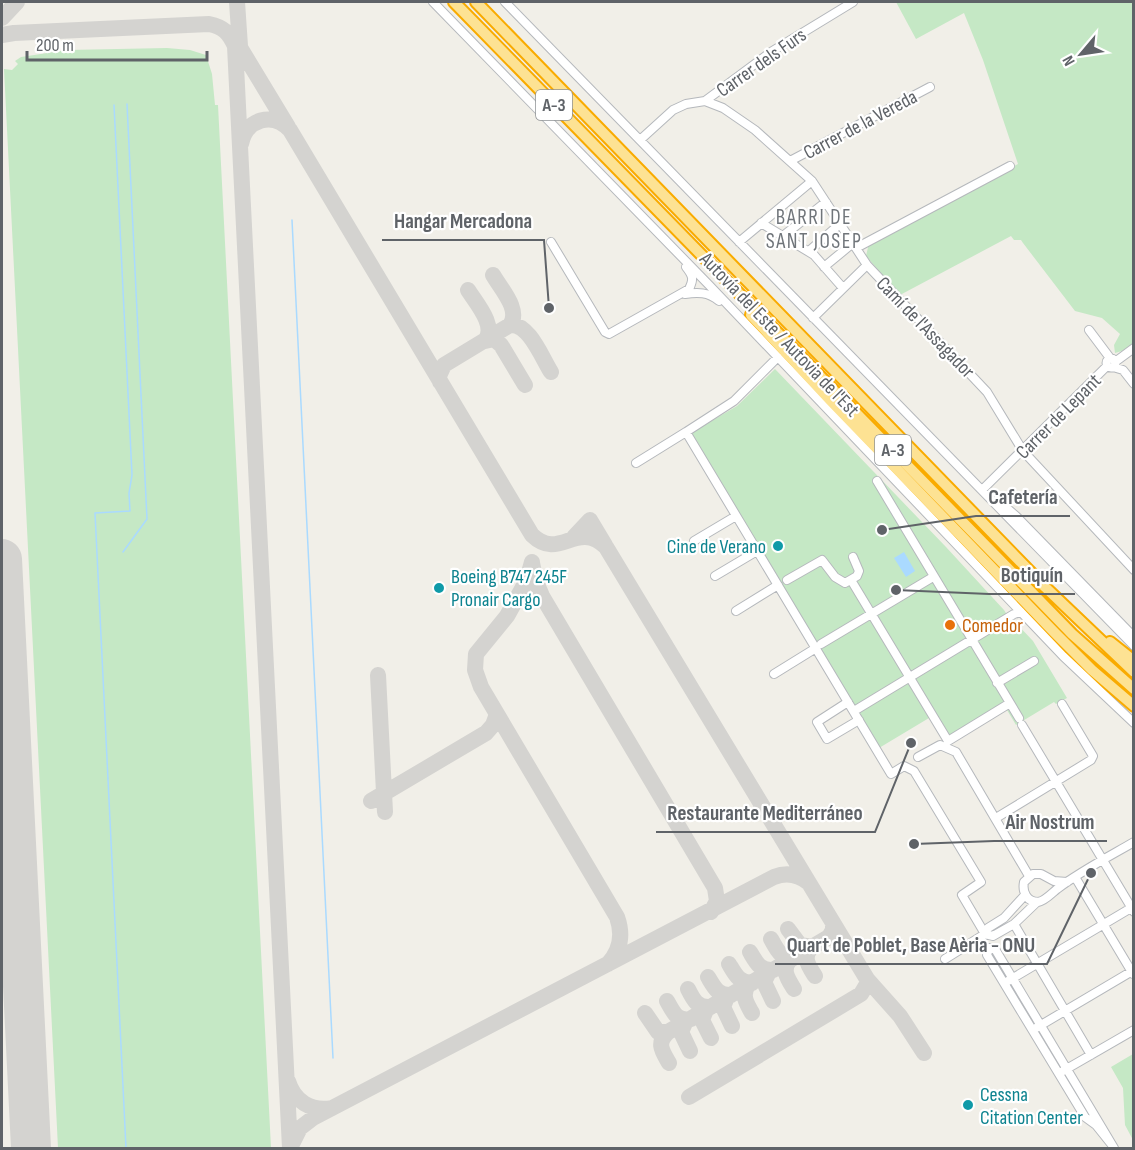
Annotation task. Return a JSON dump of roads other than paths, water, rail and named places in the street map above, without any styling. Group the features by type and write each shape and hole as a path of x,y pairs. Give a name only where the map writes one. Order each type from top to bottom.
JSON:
{"highway":[{"name":"Autovía del Este / Autovia de l'Est","path":"454,2 1072,634 1134,689"},
{"name":"Autovía del Este / Autovia de l'Est","path":"476,2 1045,587 1134,672"},
{"path":"654,208 665,225 949,524 1092,670 1134,706"},
{"path":"1012,552 1048,582 1112,644 1134,661"}],"street":[{"path":"433,2 709,285 1063,656 1134,723"},
{"path":"506,2 1134,645"},
{"name":"Carrer dels Furs","path":"640,140 674,110 686,104 705,101 771,52 853,2"},
{"name":"Carrer de la Vereda","path":"790,160 930,87"},
{"name":"Camí de l'Assagador","path":"705,101 723,108 755,130 812,181 867,265 987,392 1023,451 1134,570"},
{"path":"824,267 855,245 1010,165"},
{"path":"739,242 812,181"},
{"path":"783,237 826,202"},
{"path":"761,223 808,250 843,288"},
{"path":"808,250 841,223"},
{"path":"551,242 605,332 609,334 686,292 709,285"},
{"path":"669,244 692,275 693,282 686,292"},
{"path":"813,318 867,265"},
{"path":"686,292 701,292 714,296 750,329"},
{"path":"1089,330 1113,363 1123,370 1134,384"},
{"name":"Carrer de Lepant","path":"982,490 1113,363 1134,348"},
{"path":"636,463 734,401 778,357"},
{"path":"686,432 757,551 818,646 891,774 904,766 914,771 981,882 962,895 985,934 993,936 1012,925 1037,902 1134,842"},
{"path":"877,481 1132,910 1103,924 1004,983"},
{"path":"993,501 998,502 1016,516 1134,638"},
{"path":"694,541 736,516"},
{"path":"715,576 757,551"},
{"path":"968,556 1009,607 1009,617"},
{"path":"787,580 822,560 840,582 845,583 857,576 859,571 853,557"},
{"path":"774,674 933,577"},
{"path":"851,580 948,741 1010,703"},
{"path":"736,610 778,585"},
{"path":"854,711 1009,617 1021,612"},
{"path":"1009,617 1020,618 1047,646 1063,656"},
{"path":"997,683 1034,661"},
{"path":"848,702 816,722 827,739 859,720"},
{"path":"996,818 1091,760 1093,756 1062,704"},
{"path":"918,757 940,745 956,752 1029,876"},
{"path":"1037,902 1025,895 1023,886 1029,876 1041,874 1054,881 1071,880"},
{"path":"1048,879 1051,887 1048,896"},
{"path":"1033,1030 1133,972 1103,924 1071,880"},
{"path":"945,959 985,934 988,928 1004,918 1025,895"},
{"path":"1004,918 1012,925 1037,963 1091,1054"},
{"path":"1089,1114 1067,1069 1041,1025 995,949 989,948 987,955 1059,1074 1113,1147"},
{"path":"1059,1074 1134,1030"}],"water":[{"path":"904,552 915,571 906,577 894,558"}],"waterway":[{"path":"123,552 147,519 127,104"},
{"path":"114,105 132,475 129,493 130,511 95,513 126,1148"},
{"path":"292,220 333,1058"}],"place":[{"name":"Hangar Mercadona","path":"549,308"},
{"name":"Cafetería","path":"882,530"},
{"name":"Cine de Verano","path":"778,546"},
{"name":"Boeing B747 245F Pronair Cargo","path":"439,588"},
{"name":"Botiquín","path":"896,590"},
{"name":"Comedor","path":"950,625"},
{"name":"Restaurante Mediterráneo","path":"911,743"},
{"name":"Air Nostrum","path":"914,844"},
{"name":"Quart de Poblet, Base Aèria - ONU","path":"1091,873"},
{"name":"Cessna Citation Center","path":"968,1105"}],"district":[{"name":"BARRI DE SANT JOSEP","path":"814,229"}]}
